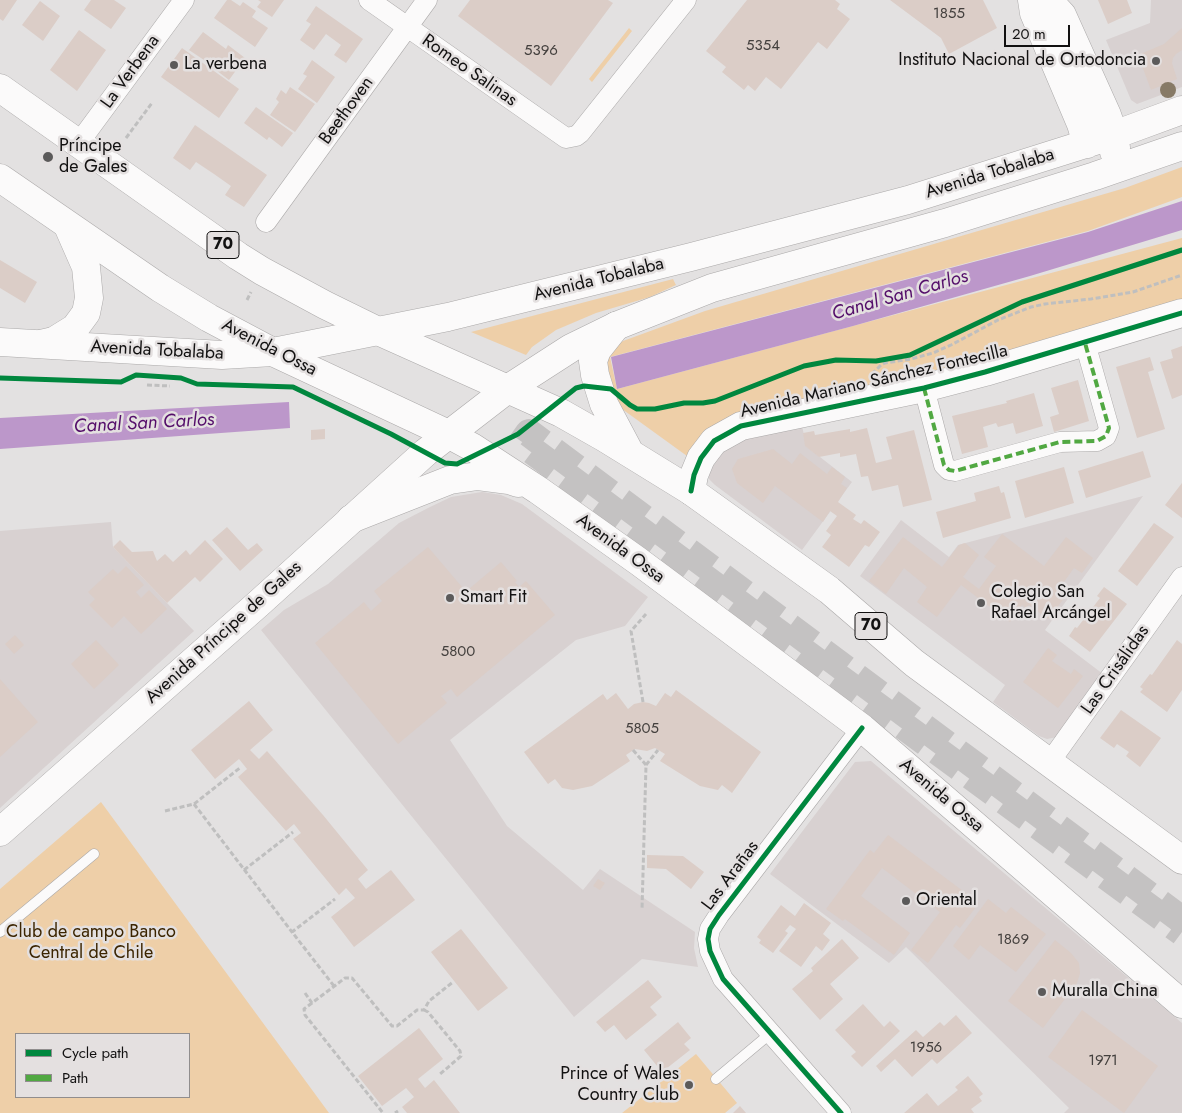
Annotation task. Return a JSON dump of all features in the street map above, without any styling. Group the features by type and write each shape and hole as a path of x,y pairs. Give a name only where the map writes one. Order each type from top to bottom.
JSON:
{"main road":[{"path":"1032,0 1034,13 1087,144"},
{"path":"1048,0 1062,15 1114,135 1116,148 1112,159 1101,173"},
{"name":"70","path":"0,88 254,266 326,306 378,331 509,388 561,413 690,491 829,590 914,663 1182,860"},
{"name":"Avenida Tobalaba","path":"0,342 222,355 273,352 448,317 691,257 908,200 1087,144 1182,110"},
{"name":"Avenida Tobalaba","path":"448,434 509,388 571,348 616,326 712,288 945,223 1182,146"},
{"name":"Avenida Ossa","path":"0,178 68,226 209,318 273,352 448,434 472,447 538,490 638,561 862,728 1182,1004"},
{"path":"41,344 54,341 75,328 83,319 88,306 89,289 86,267 68,226"},
{"name":"Avenida Mariano Sánchez Fontecilla","path":"690,491 701,458 714,441 741,426 924,388 1085,343 1182,313"},
{"path":"616,326 597,350 593,361 594,372 604,404 630,453"},
{"name":"Avenida Príncipe de Gales","path":"0,832 448,434"},
{"path":"351,519 450,480 478,476 509,480 538,490"}],"street":[{"name":"La Verbena","path":"78,144 184,0"},
{"name":"Romeo Salinas","path":"369,0 560,135 571,138 580,133 686,0"},
{"name":"Beethoven","path":"266,222 427,0"},
{"path":"924,388 944,465 949,470 955,471 1060,442 1097,441 1106,436 1109,428 1085,343"},
{"name":"Las Crisálidas","path":"1049,763 1182,577"},
{"name":"Las Arañas","path":"841,1113 723,979 710,951 708,939 710,929 718,915 862,728"}],"lane":[{"path":"0,932 94,854"},
{"path":"716,1079 771,1033"}],"path":[{"path":"126,138 152,102"},
{"path":"871,375 885,363 933,353 998,320 1030,307 1133,292 1182,275"},
{"path":"248,300 252,291"},
{"path":"978,323 1005,310"},
{"path":"876,361 910,355 919,351"},
{"path":"147,385 170,386"},
{"path":"643,702 631,631 646,614"},
{"path":"633,750 646,765"},
{"path":"642,910 646,765 658,750"},
{"path":"165,811 194,804 241,766"},
{"path":"194,804 334,986"},
{"path":"244,870 293,832"},
{"path":"292,932 335,899"},
{"path":"383,1113 305,1015 304,1009 345,978 354,979 392,1026 397,1026 417,1010 428,1012 460,1051 461,1056 439,1075"},
{"path":"424,1010 429,1001 453,982"},
{"path":"305,994 312,1003"}],"shaded area":[{"path":"1151,0 1182,0 1182,87 1137,104 1131,100 1106,40 1150,23"},
{"path":"801,420 806,446 852,482 802,550 715,485 709,479 708,469 725,442"},
{"path":"482,492 501,495 522,504 648,597 625,626 576,640 450,740 507,826 583,890 600,869 695,932 694,948 698,967 642,959 574,1017 261,630 284,610 328,584 399,523 451,497"},
{"name":"Colegio San Rafael Arcángel","path":"1143,496 1045,630 1103,674 1057,737 1047,739 1039,736 993,702 1005,685 860,576 901,520 949,557 958,545"},
{"path":"111,522 113,547 194,631 0,808 0,531"},
{"path":"871,761 1182,1023 1182,1113 1064,1113 1069,1108 906,947 889,963 770,874 855,762"}],"green space":[{"path":"629,28 632,31 592,82 589,79"},
{"path":"1182,167 1182,197 1088,231 610,357 617,389 1182,238 1182,302 690,456 687,456 622,409 610,396 606,352 623,341 705,311 1125,188"},
{"path":"673,279 676,285 650,297 596,313 556,330 532,347 526,355 471,332"},
{"name":"Club de campo Banco Central de Chile","path":"101,802 329,1113 0,1113 0,889"},
{"name":"Prince of Wales Country Club","path":"696,1054 737,1103 725,1113 622,1113"}],"water":[{"name":"Canal San Carlos","path":"1182,201 1182,230 1030,276 853,326 617,389 611,357 1088,232"},
{"name":"Canal San Carlos","path":"289,402 290,428 0,449 0,418"}],"building":[{"path":"0,0 17,0 3,21 0,19"},
{"path":"91,0 114,0 126,8 111,29 84,10"},
{"path":"227,0 231,0 240,6 243,2 256,11 252,17 268,28 255,47 214,18"},
{"path":"258,0 284,0 272,17 257,7 261,2"},
{"path":"470,0 608,0 613,3 551,86 458,16"},
{"path":"747,0 835,0 840,4 837,9 850,19 827,49 818,42 781,89 766,77 755,91 748,85 744,90 722,72 726,67 706,51"},
{"path":"890,0 983,0 997,28 949,54 941,38"},
{"path":"1098,0 1127,0 1132,13 1108,24"},
{"path":"40,1 60,16 43,41 22,25"},
{"path":"316,6 363,39 346,63 334,55 341,45 326,34 314,50 300,40 311,24 306,21"},
{"name":"Instituto Nacional de Ortodoncia","path":"1182,28 1182,50 1176,54 1172,63 1177,79 1151,90 1138,55 1164,44"},
{"path":"79,30 106,50 77,91 50,70"},
{"path":"203,32 226,49 228,45 245,58 229,80 212,67 216,62 210,57 207,62 189,50"},
{"path":"182,48 239,89 219,118 161,77"},
{"path":"312,60 335,77 317,103 298,89 307,76 303,74"},
{"path":"290,87 315,104 295,132 270,115 279,102 276,99 281,90 286,94"},
{"path":"256,107 293,133 282,147 269,137 267,140 244,123"},
{"path":"195,125 267,175 244,207 225,195 231,186 214,174 196,162 190,170 173,158"},
{"path":"0,260 37,282 25,303 0,288"},
{"path":"1182,346 1182,395 1172,399 1160,362 1173,358 1171,350"},
{"path":"1150,357 1154,370 1148,372 1165,429 1137,438 1116,367"},
{"path":"1078,380 1089,421 1054,432 1050,417 1059,414 1051,388"},
{"path":"1034,393 1043,426 1016,434 1013,423 998,427 996,423 983,427 988,447 962,454 952,416 1007,403 1006,401"},
{"path":"867,428 876,463 892,459 886,437 914,430 932,500 903,507 898,485 872,491 868,476 861,477 856,454 840,457 840,453 819,457 805,446 803,433 814,431 815,435 850,429 850,432"},
{"path":"325,429 325,439 311,440 311,430"},
{"path":"773,449 792,464 800,453 827,474 832,467 845,477 841,484 847,488 838,502 856,515 853,519 861,524 864,520 880,532 869,547 865,545 849,567 822,547 831,535 826,531 837,516 830,511 823,522 775,486 763,503 737,483 732,469 738,459"},
{"path":"1143,451 1151,477 1086,498 1078,471"},
{"path":"1064,467 1074,503 1025,518 1015,481"},
{"path":"1182,483 1182,518 1165,505"},
{"path":"999,486 1001,493 1004,492 1011,518 943,538 936,512 976,501 974,493"},
{"path":"1154,523 1174,537 1137,586 1118,571"},
{"path":"227,527 248,550 257,543 263,550 240,571 212,540"},
{"path":"1002,534 1044,566 1066,537 1093,558 1082,573 1074,568 1061,586 1069,592 1048,619 1029,605 1026,608 1022,605 1010,622 961,585 937,617 917,602 927,587 904,568 886,594 869,581 903,537 942,567 959,545 965,543 979,555 963,577 979,589 996,566 984,557"},
{"path":"120,540 132,552 153,551 157,561 165,554 173,562 186,550 190,555 205,540 223,559 200,582 195,577 167,603 113,547"},
{"path":"428,547 462,587 460,589 463,594 501,562 517,581 515,582 519,587 526,581 555,615 457,697 451,689 441,696 447,703 398,744 315,643 364,602 371,611 382,601 374,591"},
{"path":"126,566 144,585 136,592 141,598 149,590 167,609 141,634 124,616 112,628 89,605 95,599 88,592 113,569 118,574"},
{"path":"1104,587 1127,604 1090,652 1069,636 1100,598 1097,596"},
{"path":"15,635 24,645 14,654 5,644"},
{"path":"96,640 119,665 94,689 71,664"},
{"path":"1177,640 1182,644 1182,690 1167,712 1140,692 1143,689 1140,687 1150,674 1152,675"},
{"path":"1048,648 1057,655 1052,661 1071,674 1074,669 1083,676 1058,708 1023,682"},
{"path":"0,679 38,722 0,757"},
{"path":"676,690 761,752 732,793 722,785 718,790 700,786 660,761 665,754 655,748 647,751 635,749 626,755 630,761 592,786 573,790 562,788 555,779 548,784 524,752 603,694 607,700 616,693 628,709 634,704 643,702 656,706 665,693 671,697"},
{"path":"249,701 273,730 250,750 259,759 267,751 323,815 368,870 358,879 366,889 391,870 415,900 354,947 331,917 355,898 346,888 339,895 293,839 301,833 294,824 286,831 238,777 247,769 239,759 215,779 191,750"},
{"path":"1121,710 1161,738 1140,767 1126,756 1129,752 1117,744 1114,748 1100,738"},
{"path":"888,835 979,903 960,928 956,925 928,963 911,950 940,912 882,868 861,896 910,933 894,955 845,919 843,921 826,909 870,850 874,853"},
{"path":"647,855 683,856 704,872 691,889 666,869 647,868"},
{"path":"598,879 605,883 600,890 593,886"},
{"path":"988,899 1006,913 1011,907 1046,934 1016,972 980,945 969,960 953,946"},
{"path":"804,903 831,923 823,934 830,940 822,951 816,946 801,967 779,951 796,929 790,925 785,931 788,933 773,953 759,943 761,940 757,937 781,905 795,916"},
{"path":"461,929 508,988 478,1011 431,952"},
{"path":"842,939 859,958 830,984 843,999 820,1020 792,989 813,971 811,968"},
{"name":"Muralla China","path":"1055,940 1071,953 1079,963 1080,973 1077,983 1043,1028 1008,1001"},
{"path":"648,980 662,997 650,1007 657,1015 626,1040 614,1025 605,1032 596,1022"},
{"path":"863,1004 884,1027 890,1021 900,1031 862,1067 851,1056 856,1052 835,1030"},
{"path":"1082,1010 1158,1066 1124,1113 1048,1057"},
{"path":"956,1015 972,1033 937,1064 932,1059 912,1077 895,1059 881,1072 876,1066 916,1030 923,1037 940,1022 944,1026"},
{"path":"678,1022 691,1038 684,1044 690,1050 662,1072 644,1050"},
{"path":"419,1028 443,1059 418,1079 425,1088 434,1080 460,1113 407,1113 402,1107 414,1097 406,1088 382,1106 358,1076"},
{"path":"968,1076 983,1094 979,1097 982,1101 971,1109 974,1113 904,1113 927,1093 938,1106 958,1090 955,1087"},
{"path":"740,1106 746,1113 733,1113"}],"tunnel":[{"path":"1182,920 529,433 522,443 1182,932"}],"marked path":[{"path":"924,388 944,465 949,470 955,471 1060,442 1097,441 1106,436 1109,428 1085,343"}],"cycle path":[{"path":"0,378 121,382 136,375 181,378 197,384 293,387 391,434 445,463 457,464 518,434 576,388 584,386 611,389 637,409 655,409 684,403 715,401 804,366 836,360 876,361 910,355 1022,302 1182,250"},
{"path":"691,491 694,475 701,458 714,441 741,426 924,388 985,372 1182,313"},
{"path":"841,1113 723,979 710,951 708,939 710,929 719,915 862,728"}],"place":[{"name":"Instituto Nacional de Ortodoncia","path":"1156,61"},
{"name":"La verbena","path":"174,65"},
{"name":"Príncipe de Gales","path":"48,157"},
{"name":"Smart Fit","path":"450,598"},
{"name":"Colegio San Rafael Arcángel","path":"981,603"},
{"name":"Oriental","path":"906,901"},
{"name":"Muralla China","path":"1042,992"},
{"name":"Prince of Wales Country Club","path":"689,1085"}]}
